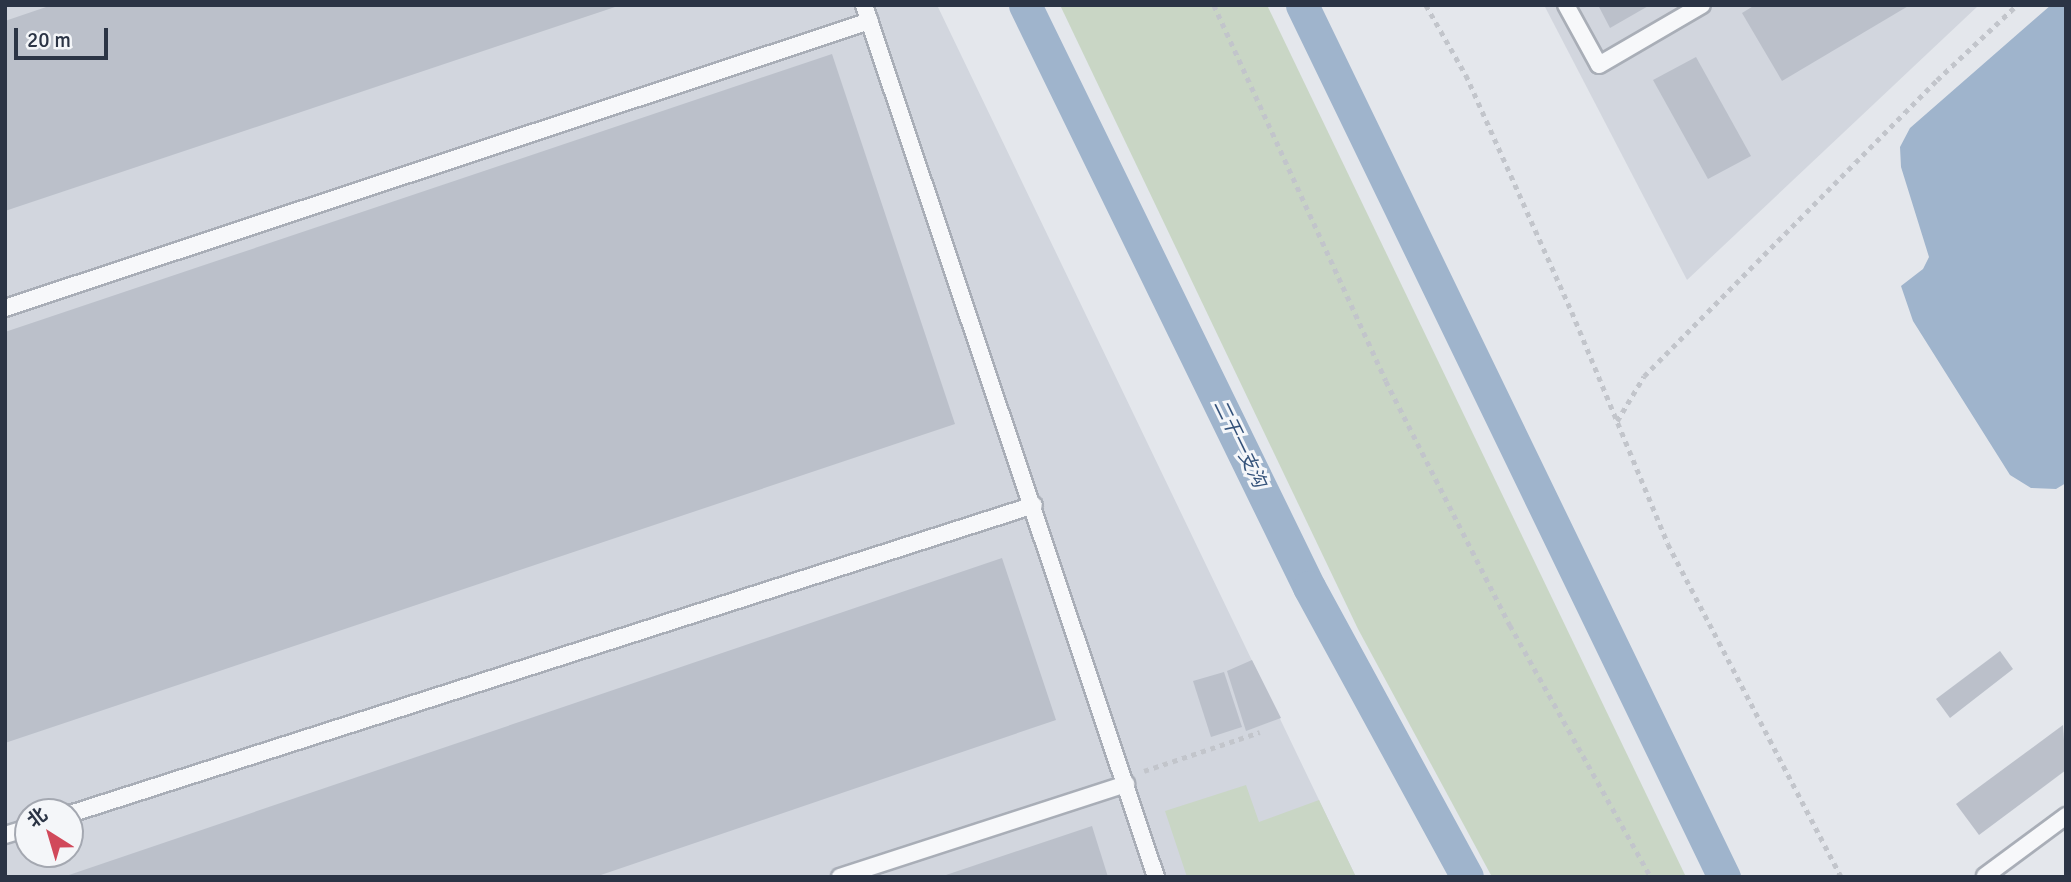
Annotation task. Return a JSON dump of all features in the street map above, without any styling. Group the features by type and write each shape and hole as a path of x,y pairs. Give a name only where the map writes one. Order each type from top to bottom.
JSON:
{"lane":[{"path":"864,5 1034,505 1156,877"},
{"path":"1566,5 1598,65 1702,5"},
{"path":"5,308 870,21"},
{"path":"84,810 1034,505"},
{"path":"840,877 1125,781"},
{"path":"1985,876 2066,816"}],"path":[{"path":"1214,5 1386,381 1510,625 1651,877"},
{"path":"1426,5 1466,75 1668,544 1841,877"},
{"path":"1617,421 1644,376 1937,80 2017,5"},
{"path":"1125,781 1260,732"}],"shaded area":[{"path":"5,5 937,5 1356,877 5,877"},
{"path":"1544,5 1979,5 1687,280"}],"green space":[{"path":"1060,5 1267,5 1686,877 1492,877 1358,629"},
{"path":"1246,785 1259,822 1319,800 1356,877 1187,877 1165,811"}],"water":[{"path":"2051,5 2066,5 2066,483 2056,489 2031,488 2010,475 1913,321 1901,286 1923,269 1929,257 1901,167 1900,147 1910,128"}],"building":[{"path":"52,5 618,6 5,211 5,21"},
{"path":"1598,5 1650,5 1610,28"},
{"path":"1755,5 1910,5 1782,81 1742,13"},
{"path":"832,54 955,424 5,743 5,332"},
{"path":"1696,57 1751,156 1708,179 1653,80"},
{"path":"1002,558 1056,720 595,877 63,877"},
{"path":"2000,651 2013,669 1950,718 1936,699"},
{"path":"1252,660 1281,718 1246,731 1227,671"},
{"path":"1224,672 1242,727 1211,737 1193,681"},
{"path":"2063,725 2066,770 1979,835 1956,804"},
{"path":"1092,826 1108,877 943,877 943,876"}],"waterway":[{"name":"二干一支沟","path":"1025,5 1309,587 1467,877"},
{"path":"1302,5 1724,877"}]}
